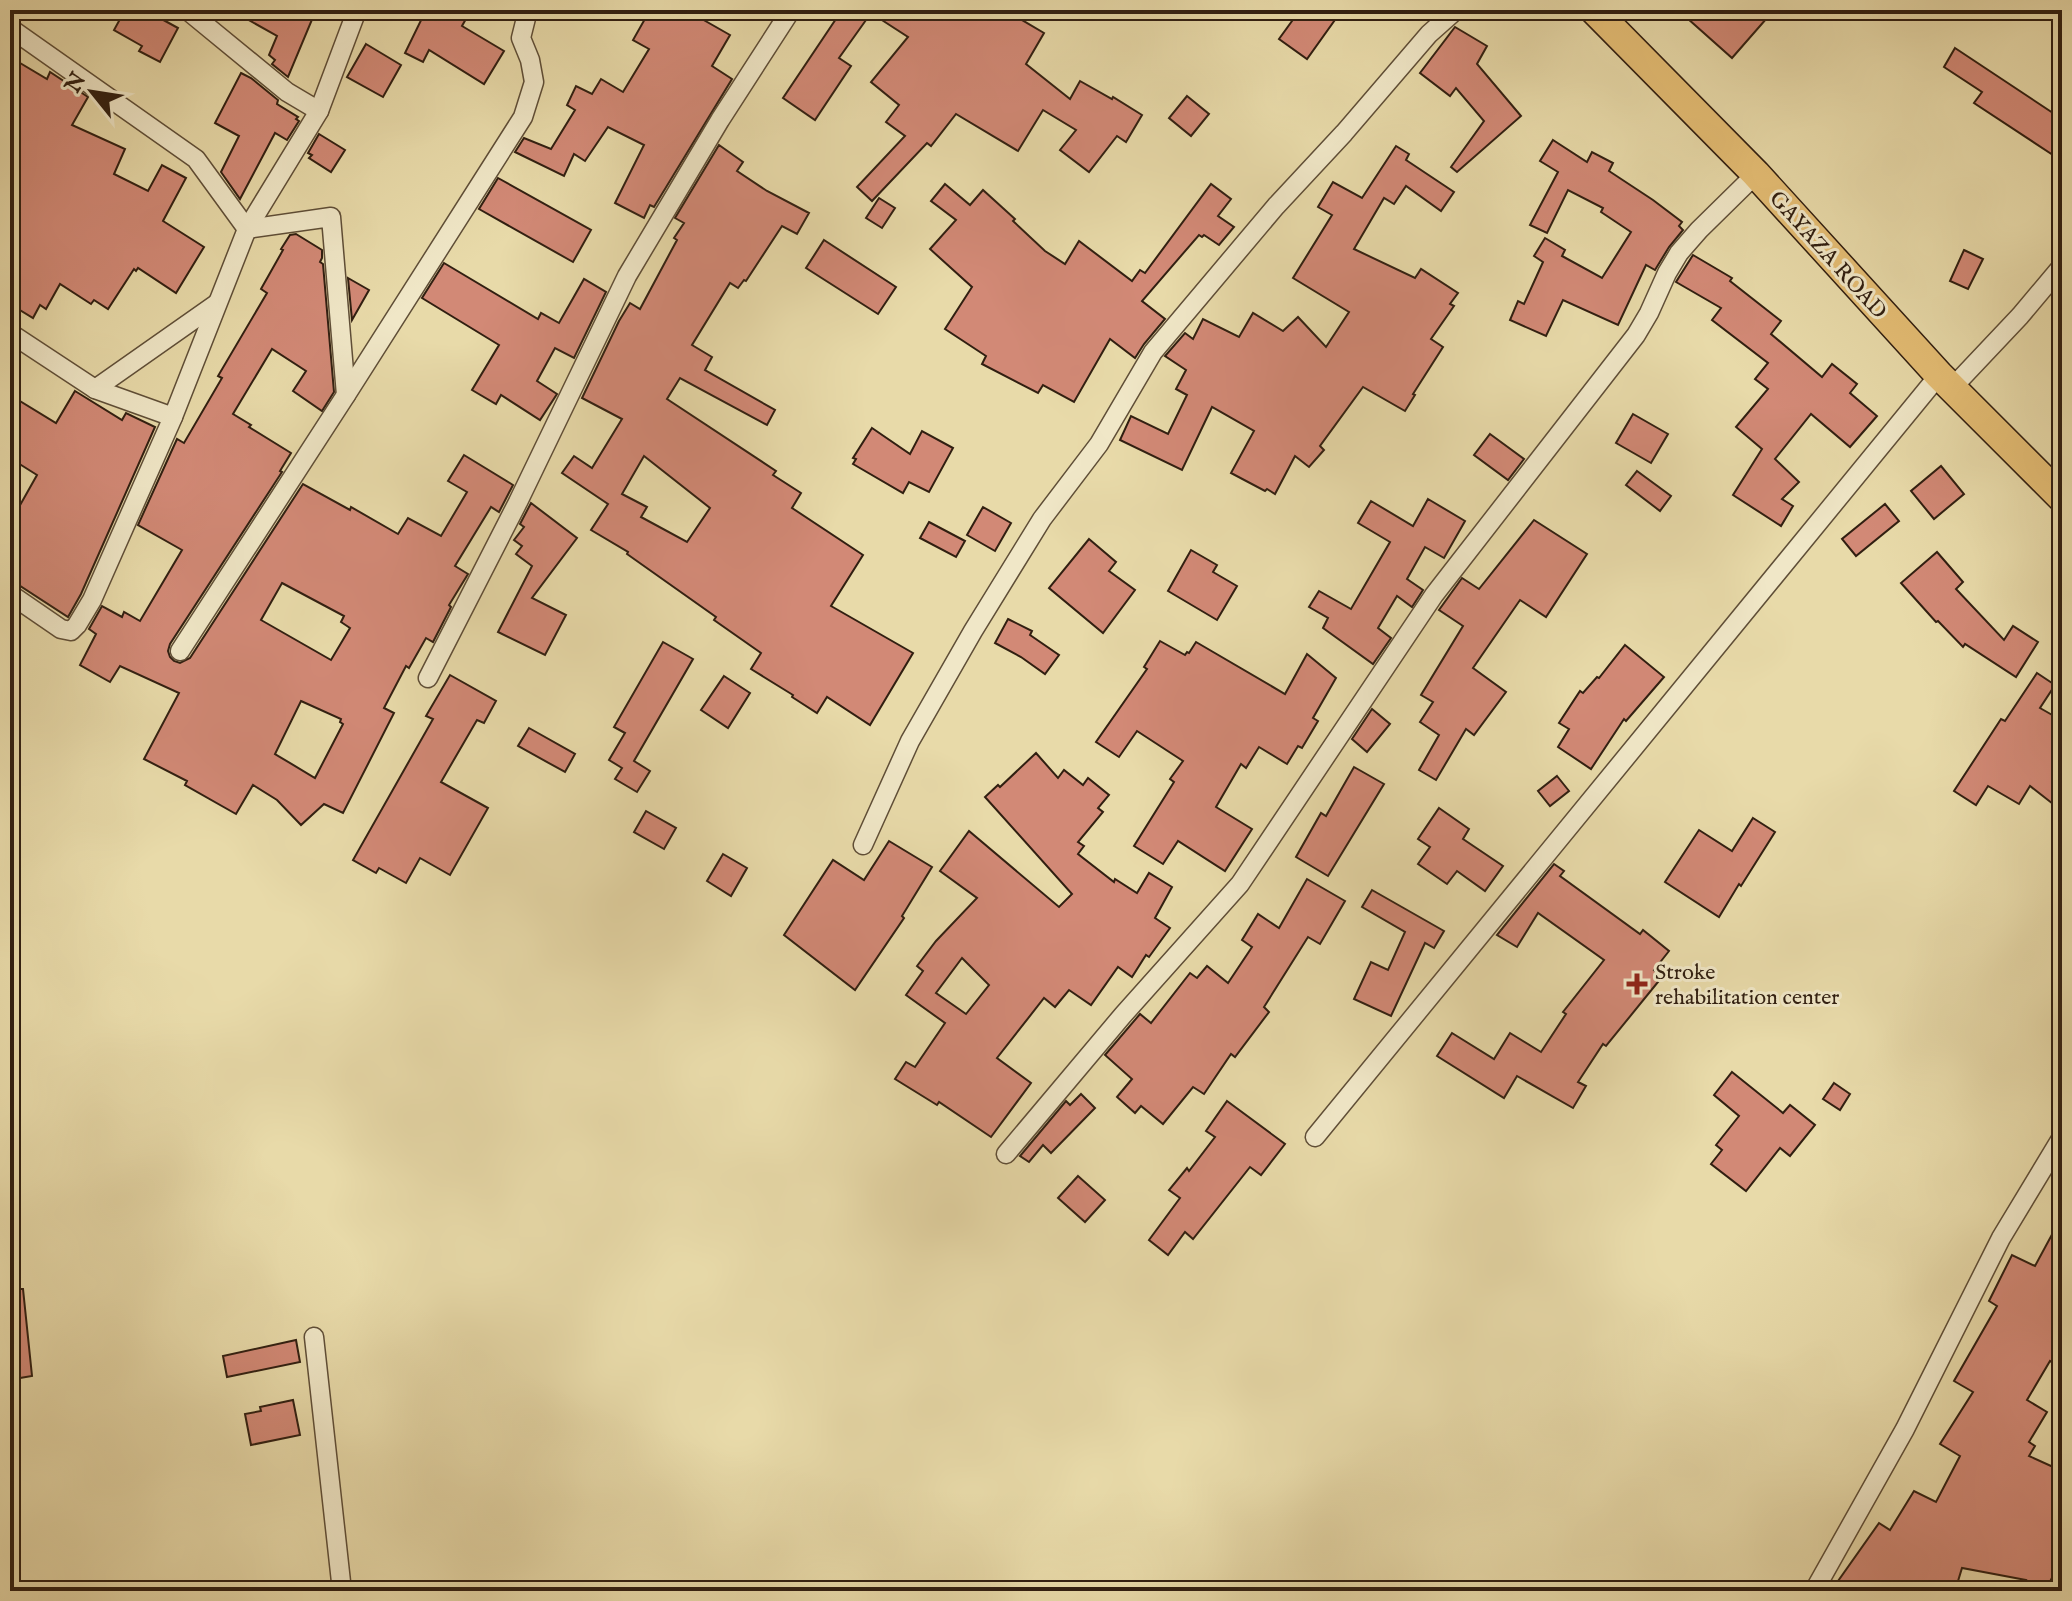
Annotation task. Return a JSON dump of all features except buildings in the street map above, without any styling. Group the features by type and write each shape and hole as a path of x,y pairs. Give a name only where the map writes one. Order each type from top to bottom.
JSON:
{"main road":[{"name":"GAYAZA ROAD","path":"1605,14 1946,381 2062,498"}],"street":[{"path":"187,10 287,92 319,111"},
{"path":"10,594 61,629 71,631 92,600 173,417 247,229 319,111 357,10"},
{"path":"180,651 523,117 534,82 521,38 528,10"},
{"path":"428,678 518,502 627,276 720,120 791,10"},
{"path":"863,845 910,741 973,631 1042,519 1099,444 1153,352 1276,206 1429,34 1456,10"},
{"path":"10,28 196,159 247,229"},
{"path":"1006,1154 1123,1015 1240,884 1434,595 1636,335 1679,253 1756,174"},
{"path":"247,229 331,217 346,395"},
{"path":"1315,1137 1946,381 2020,316 2062,266"},
{"path":"95,389 216,304"},
{"path":"10,333 95,389 173,417"},
{"path":"1814,1591 1905,1429 2001,1238 2062,1137"},
{"path":"314,1337 342,1591"}],"place":[{"name":"Stroke rehabilitation center","path":"1637,984"}]}
